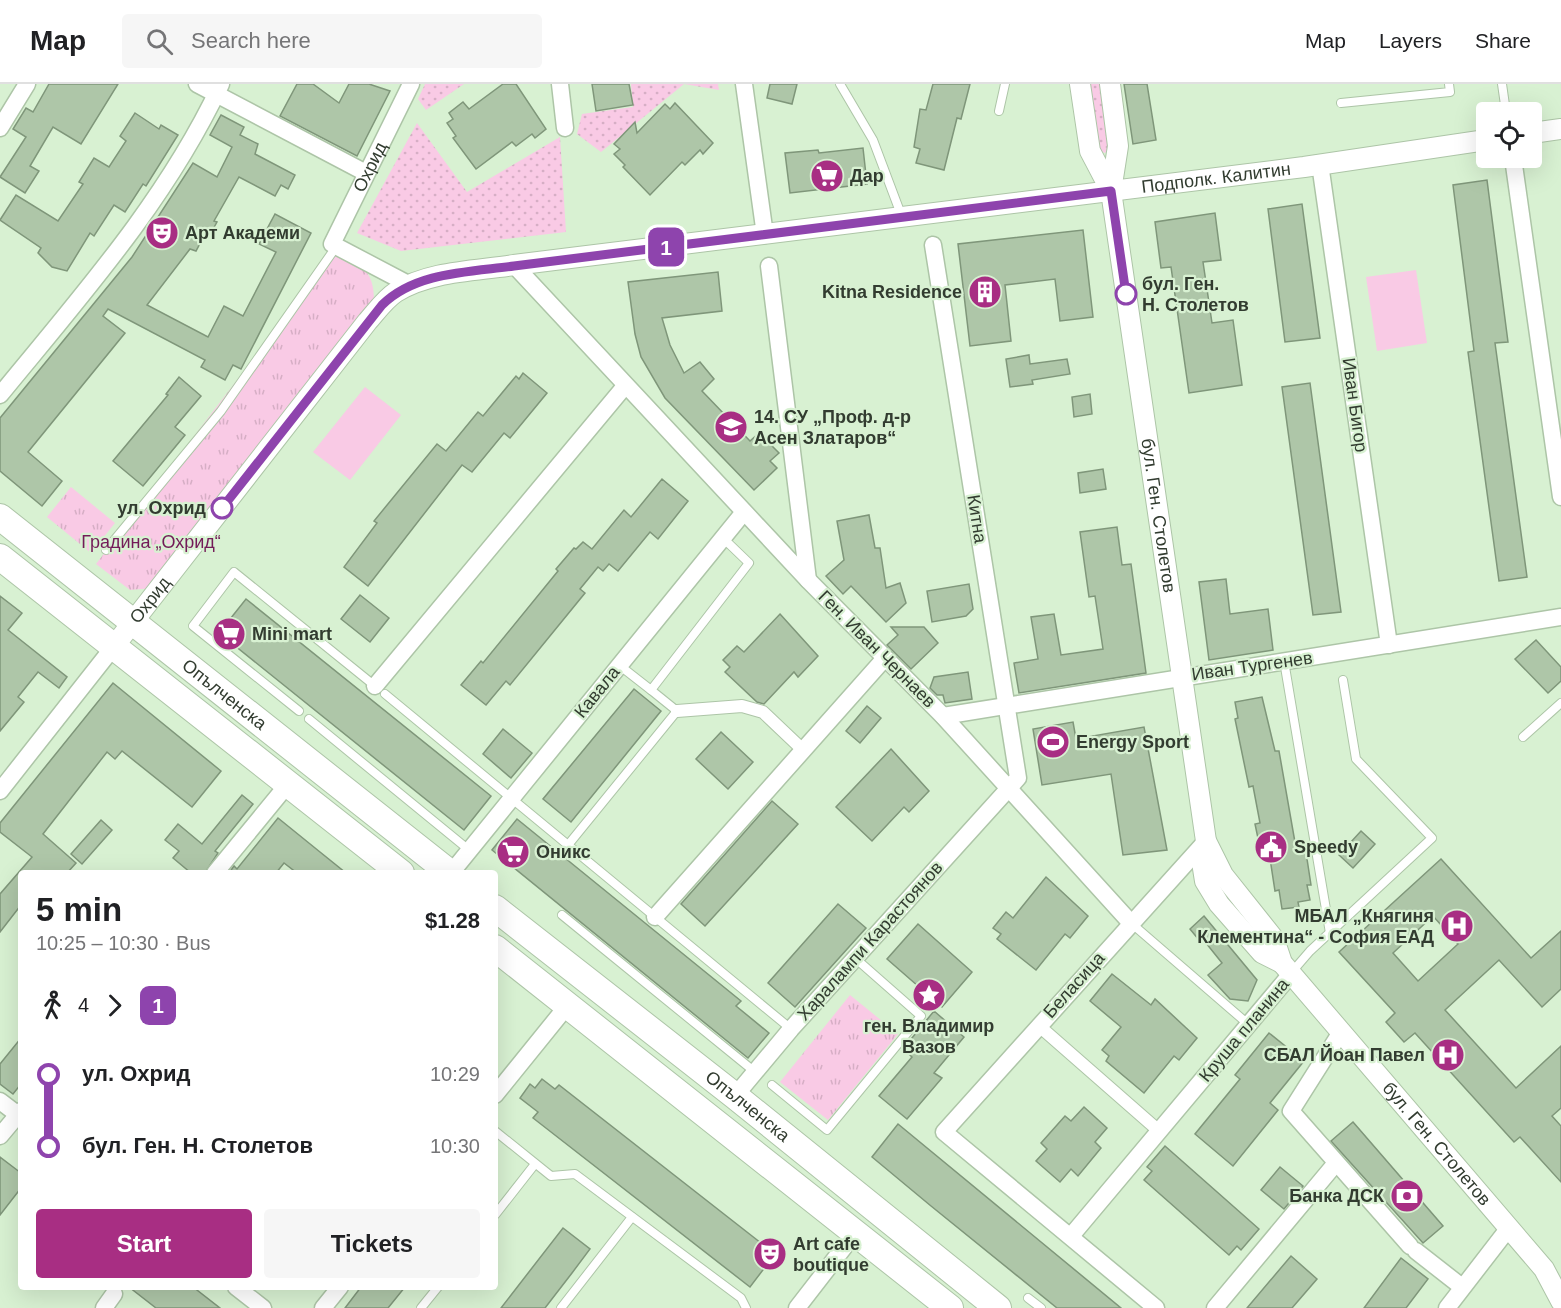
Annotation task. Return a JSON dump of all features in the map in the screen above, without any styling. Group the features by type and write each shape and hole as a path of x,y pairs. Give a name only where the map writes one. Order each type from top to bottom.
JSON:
{"main road":[{"name":"Опълченска","path":"0,517 447,870"},
{"name":"Опълченска","path":"0,557 115,645 397,870"},
{"name":"Опълченска","path":"498,910 735,1095 998,1308"},
{"name":"Опълченска","path":"498,950 950,1308"}],"street":[{"path":"0,128 27,84"},
{"path":"197,84 218,89 366,173"},
{"name":"Охрид","path":"336,248 332,244 333,237 411,84"},
{"path":"560,84 565,128"},
{"path":"744,84 765,235"},
{"name":"бул. Ген. Столетов","path":"1080,84 1089,151 1111,191"},
{"name":"бул. Ген. Столетов","path":"1110,84 1118,146 1111,191 1180,676 1206,841 1202,862 1205,881 1219,904 1262,954 1286,968 1508,1228 1552,1273 1561,1301"},
{"path":"0,395 136,228 168,182 218,89"},
{"path":"1542,132 1561,129"},
{"name":"Подполк. Калитин","path":"410,285 449,275 514,266 1320,164 1476,141"},
{"name":"Иван Бигор","path":"1320,164 1389,645"},
{"path":"1514,168 1561,497"},
{"name":"Китна","path":"933,245 1018,778 1009,789"},
{"path":"336,248 410,285"},
{"name":"Ген. Иван Чернаев","path":"514,266 808,580 943,716 1130,922"},
{"path":"769,267 808,580"},
{"name":"Охрид","path":"0,791 367,322 394,292 410,285"},
{"path":"380,690 625,386"},
{"name":"Кавала","path":"453,870 744,512"},
{"name":"Иван Тургенев","path":"943,716 1180,676 1561,617"},
{"path":"655,917 885,658"},
{"path":"676,711 742,706 763,712 803,750"},
{"path":"217,870 288,784"},
{"name":"Харалампи Карастоянов","path":"735,1095 790,1029 1009,789"},
{"name":"Беласица","path":"1071,1236 944,1132 1130,922 1206,841"},
{"name":"Круша планина","path":"1071,1236 1248,1024 1286,968"},
{"path":"498,1091 567,1006"},
{"path":"1038,1025 1159,1131"},
{"path":"1341,1032 1291,1111 1413,1249 1462,1287"},
{"path":"0,1101 18,1113"},
{"path":"0,1136 18,1116"},
{"path":"1215,1308 1336,1163"},
{"path":"1447,1308 1508,1228"},
{"path":"797,1308 855,1233"},
{"path":"1071,1236 1156,1308"},
{"path":"240,1290 263,1308"},
{"path":"323,1308 338,1290"},
{"path":"104,1308 114,1294"}],"lane":[{"path":"840,84 873,140 902,218"},
{"path":"999,111 1005,84"},
{"path":"1341,103 1450,92 1449,84"},
{"path":"1502,84 1505,102"},
{"name":"Охрид","path":"106,550 221,411 336,248"},
{"path":"651,690 749,563 723,538"},
{"path":"299,711 193,626 234,572 790,1029"},
{"path":"1284,661 1330,933"},
{"path":"568,845 676,711 620,665"},
{"name":"Круша планина","path":"1286,968 1330,933 1432,838 1356,759 1343,680"},
{"path":"1523,737 1561,703"},
{"path":"309,719 469,850"},
{"path":"562,915 755,1072"},
{"name":"Ген. Иван Чернаев","path":"1130,922 1248,1024"},
{"path":"772,1085 827,1130 921,1016 855,958"},
{"path":"498,1133 551,1176 574,1174 741,1298 746,1308"},
{"path":"498,1211 535,1164"},
{"path":"561,1308 632,1217"},
{"path":"421,1308 436,1290"},
{"path":"1028,1298 1041,1308"}],"green space":[{"path":"425,84 464,84 426,110 418,99"},
{"path":"631,84 684,84 601,152 577,134 582,114 633,107"},
{"path":"684,84 718,84 719,90"},
{"path":"1088,84 1102,84 1111,145 1105,153 1100,151"},
{"path":"417,123 467,192 560,137 566,232 401,251 357,233"},
{"name":"Градина „Охрид“","path":"336,251 359,265 368,275 374,300 154,588 130,590 96,564"},
{"path":"1416,270 1427,343 1377,351 1366,277"},
{"path":"365,387 401,415 350,480 313,452"},
{"path":"71,487 115,523 91,553 47,517"},
{"path":"850,995 898,1034 828,1120 780,1082"}],"building":[{"path":"49,84 118,84 81,144 53,127 30,166 39,171 25,193 0,177 26,137 13,129 26,108 33,112"},
{"path":"297,84 313,84 339,103 349,84 369,84 390,91 357,156 280,116"},
{"path":"503,84 516,84 546,129 535,138 532,134 516,146 512,142 476,169 453,138 456,136 447,123 453,119 449,113 463,102 469,109"},
{"path":"592,84 629,84 633,105 596,111"},
{"path":"770,84 797,84 792,104 767,98"},
{"path":"933,84 970,84 961,119 957,118 944,170 916,163 920,149 914,147 920,109 926,110"},
{"path":"1124,84 1147,84 1156,140 1133,144"},
{"path":"675,103 713,143 703,154 700,150 685,165 682,162 650,195 623,167 625,165 614,154 620,149 614,144 635,122 637,133 665,104 670,109"},
{"path":"135,113 159,129 161,125 178,135 146,186 143,184 125,212 114,205 94,236 90,233 67,271 52,267 38,253 41,248 0,220 16,195 58,221 83,184 79,182 94,158 109,167 126,141 120,136"},
{"path":"221,115 244,127 240,135 258,144 255,154 295,175 288,189 281,185 275,196 239,177 214,221 217,222 208,238 204,236 196,251 190,249 147,305 208,337 224,306 243,316 276,252 259,244 275,214 311,233 241,369 233,365 225,380 201,367 205,360 108,309 103,316 125,333 28,452 62,481 42,506 0,471 0,418 132,257 193,163 217,177 232,147 210,135"},
{"name":"Дар","path":"863,148 867,184 790,193 785,153 818,150 819,153"},
{"path":"1487,180 1508,342 1495,343 1527,577 1499,581 1468,352 1474,351 1453,185"},
{"path":"1302,204 1320,338 1285,342 1268,209"},
{"path":"1215,213 1221,260 1203,262 1212,323 1233,320 1242,385 1189,393 1171,267 1161,268 1155,222"},
{"name":"Kitna Residence","path":"1083,230 1093,317 1060,321 1055,279 1005,285 1011,341 970,346 958,244"},
{"path":"718,272 722,311 662,318 670,345 684,373 700,362 714,379 702,391 750,441 759,433 779,453 770,461 777,468 754,490 665,398 641,357 635,334 628,282"},
{"path":"1029,355 1030,364 1067,359 1070,374 1032,380 1033,384 1010,387 1006,359"},
{"path":"523,373 547,393 510,438 504,433 472,472 462,465 368,586 344,567 377,523 374,521 437,444 446,451 478,412 483,416 516,376 519,379"},
{"path":"179,377 201,396 175,427 185,435 143,486 113,461 168,395 166,394"},
{"path":"1310,383 1341,612 1313,615 1282,387"},
{"path":"1090,394 1092,414 1074,417 1072,397"},
{"path":"1103,469 1106,489 1080,493 1078,473"},
{"path":"662,479 688,501 658,539 650,532 618,571 609,564 603,571 598,567 580,589 585,593 510,685 506,681 486,705 461,685 481,661 483,663 574,548 576,549 583,542 592,549 624,510 631,517"},
{"path":"869,515 875,548 880,548 886,588 900,583 906,603 886,622 851,586 843,594 826,576 844,560 837,521"},
{"path":"1117,527 1122,565 1131,564 1146,673 1019,693 1014,663 1038,659 1031,617 1054,614 1061,655 1103,649 1095,596 1089,597 1080,532"},
{"path":"1226,579 1230,614 1268,609 1273,650 1209,660 1199,582"},
{"path":"969,584 973,609 966,616 932,622 927,591"},
{"path":"360,595 389,618 370,642 341,619"},
{"path":"0,596 22,613 8,630 67,677 59,688 38,672 18,697 24,702 0,731"},
{"path":"246,599 491,796 464,830 219,633"},
{"path":"780,614 818,656 798,677 794,672 764,704 757,702 725,672 730,667 723,660 737,646 744,652"},
{"path":"891,627 924,627 938,643 911,669 887,645 898,635"},
{"path":"1536,640 1561,667 1561,681 1548,693 1515,659"},
{"path":"968,672 972,699 945,703 943,695 937,695 930,688 934,677"},
{"path":"113,683 221,771 192,807 122,751 115,759 107,752 43,834 76,863 70,870 21,870 32,857 0,832 0,823"},
{"path":"634,689 661,711 571,822 543,799"},
{"path":"1262,697 1275,751 1279,751 1296,848 1305,846 1311,885 1307,885 1310,900 1298,902 1299,907 1282,909 1279,890 1275,891 1269,852 1265,853 1263,843 1259,843 1255,824 1260,823 1253,786 1249,787 1235,719 1238,718 1235,702"},
{"path":"867,706 881,718 860,743 846,731"},
{"path":"1073,722 1076,739 1144,727 1167,850 1123,855 1111,774 1042,785 1033,729"},
{"path":"503,729 532,753 511,778 483,754"},
{"path":"721,732 753,762 728,789 696,759"},
{"path":"891,749 929,791 909,812 904,807 872,841 836,807"},
{"path":"242,795 253,804 215,851 218,853 207,870 187,870 173,858 179,851 165,840 178,824 202,844"},
{"path":"772,801 798,824 705,926 681,904"},
{"path":"278,818 342,870 293,870 284,863 278,870 231,870 234,866 237,869"},
{"path":"517,819 741,1001 736,1006 769,1033 748,1058 492,850"},
{"path":"101,820 112,830 82,864 71,854"},
{"path":"1361,831 1375,844 1353,868 1339,855"},
{"path":"1441,859 1531,958 1561,931 1561,989 1542,1007 1499,960 1445,1010 1516,1088 1561,1046 1561,1108 1552,1116 1561,1126 1561,1182 1520,1137 1514,1142 1415,1033 1404,1042 1386,1022 1395,1013 1339,952","holes":["1433,916 1458,944 1418,981 1393,953"]},
{"path":"18,873 18,909 0,932 0,894"},
{"path":"1046,877 1088,916 1070,938 1065,934 1036,970 997,939 1001,934 993,928 1006,912 1013,918"},
{"path":"838,904 866,928 795,1007 768,983"},
{"path":"1204,916 1257,980 1248,1001 1230,999 1208,975 1222,963 1202,938 1199,940 1190,929"},
{"path":"918,924 972,972 942,1007 887,959"},
{"path":"1112,974 1151,1005 1155,999 1197,1038 1179,1060 1174,1056 1144,1093 1106,1061 1109,1056 1102,1050 1121,1027 1090,1001"},
{"path":"934,1011 964,1037 934,1073 942,1078 907,1119 879,1096 912,1057 903,1049"},
{"path":"1269,1033 1304,1061 1270,1103 1278,1110 1233,1166 1195,1134 1240,1079 1235,1075"},
{"path":"18,1042 18,1088 13,1094 0,1084 0,1064"},
{"path":"542,1079 555,1089 559,1085 775,1254 750,1287 533,1118 538,1112 520,1098 530,1084 535,1088"},
{"path":"1084,1107 1107,1128 1095,1142 1101,1148 1078,1176 1071,1169 1060,1182 1036,1161 1047,1149 1041,1143 1065,1116 1071,1121"},
{"path":"1353,1122 1443,1226 1423,1243 1331,1141"},
{"path":"898,1124 1121,1308 1057,1308 931,1206 872,1157"},
{"path":"1165,1146 1259,1229 1241,1250 1237,1246 1229,1255 1144,1180 1152,1171 1147,1167"},
{"path":"0,1157 18,1171 18,1192 0,1215"},
{"path":"1280,1167 1303,1186 1284,1209 1261,1190"},
{"path":"563,1228 590,1249 545,1308 501,1308"},
{"path":"1291,1256 1317,1279 1292,1308 1247,1308"},
{"path":"1401,1258 1428,1279 1406,1308 1364,1308"},
{"path":"133,1290 197,1290 220,1308 156,1308"},
{"path":"359,1290 403,1290 388,1308 345,1308"}],"bus line":[{"name":"1","path":"222,508 382,305 394,292 430,279 514,266 1111,191 1126,294"}],"place":[{"name":"Дар","path":"827,176"},
{"name":"Арт Академи","path":"162,233"},
{"name":"Kitna Residence","path":"985,292"},
{"name":"бул. Ген. Н. Столетов","path":"1126,294"},
{"name":"14. СУ „Проф. д-р Асен Златаров“","path":"731,427"},
{"name":"ул. Охрид","path":"222,508"},
{"name":"Mini mart","path":"229,634"},
{"name":"Energy Sport","path":"1053,742"},
{"name":"Speedy","path":"1271,847"},
{"name":"Оникс","path":"513,852"},
{"name":"МБАЛ „Княгиня Клементина“ - София ЕАД","path":"1457,926"},
{"name":"ген. Владимир Вазов","path":"929,995"},
{"name":"СБАЛ Йоан Павел","path":"1448,1055"},
{"name":"Банка ДСК","path":"1407,1196"},
{"name":"Art cafe boutique","path":"770,1254"}]}
